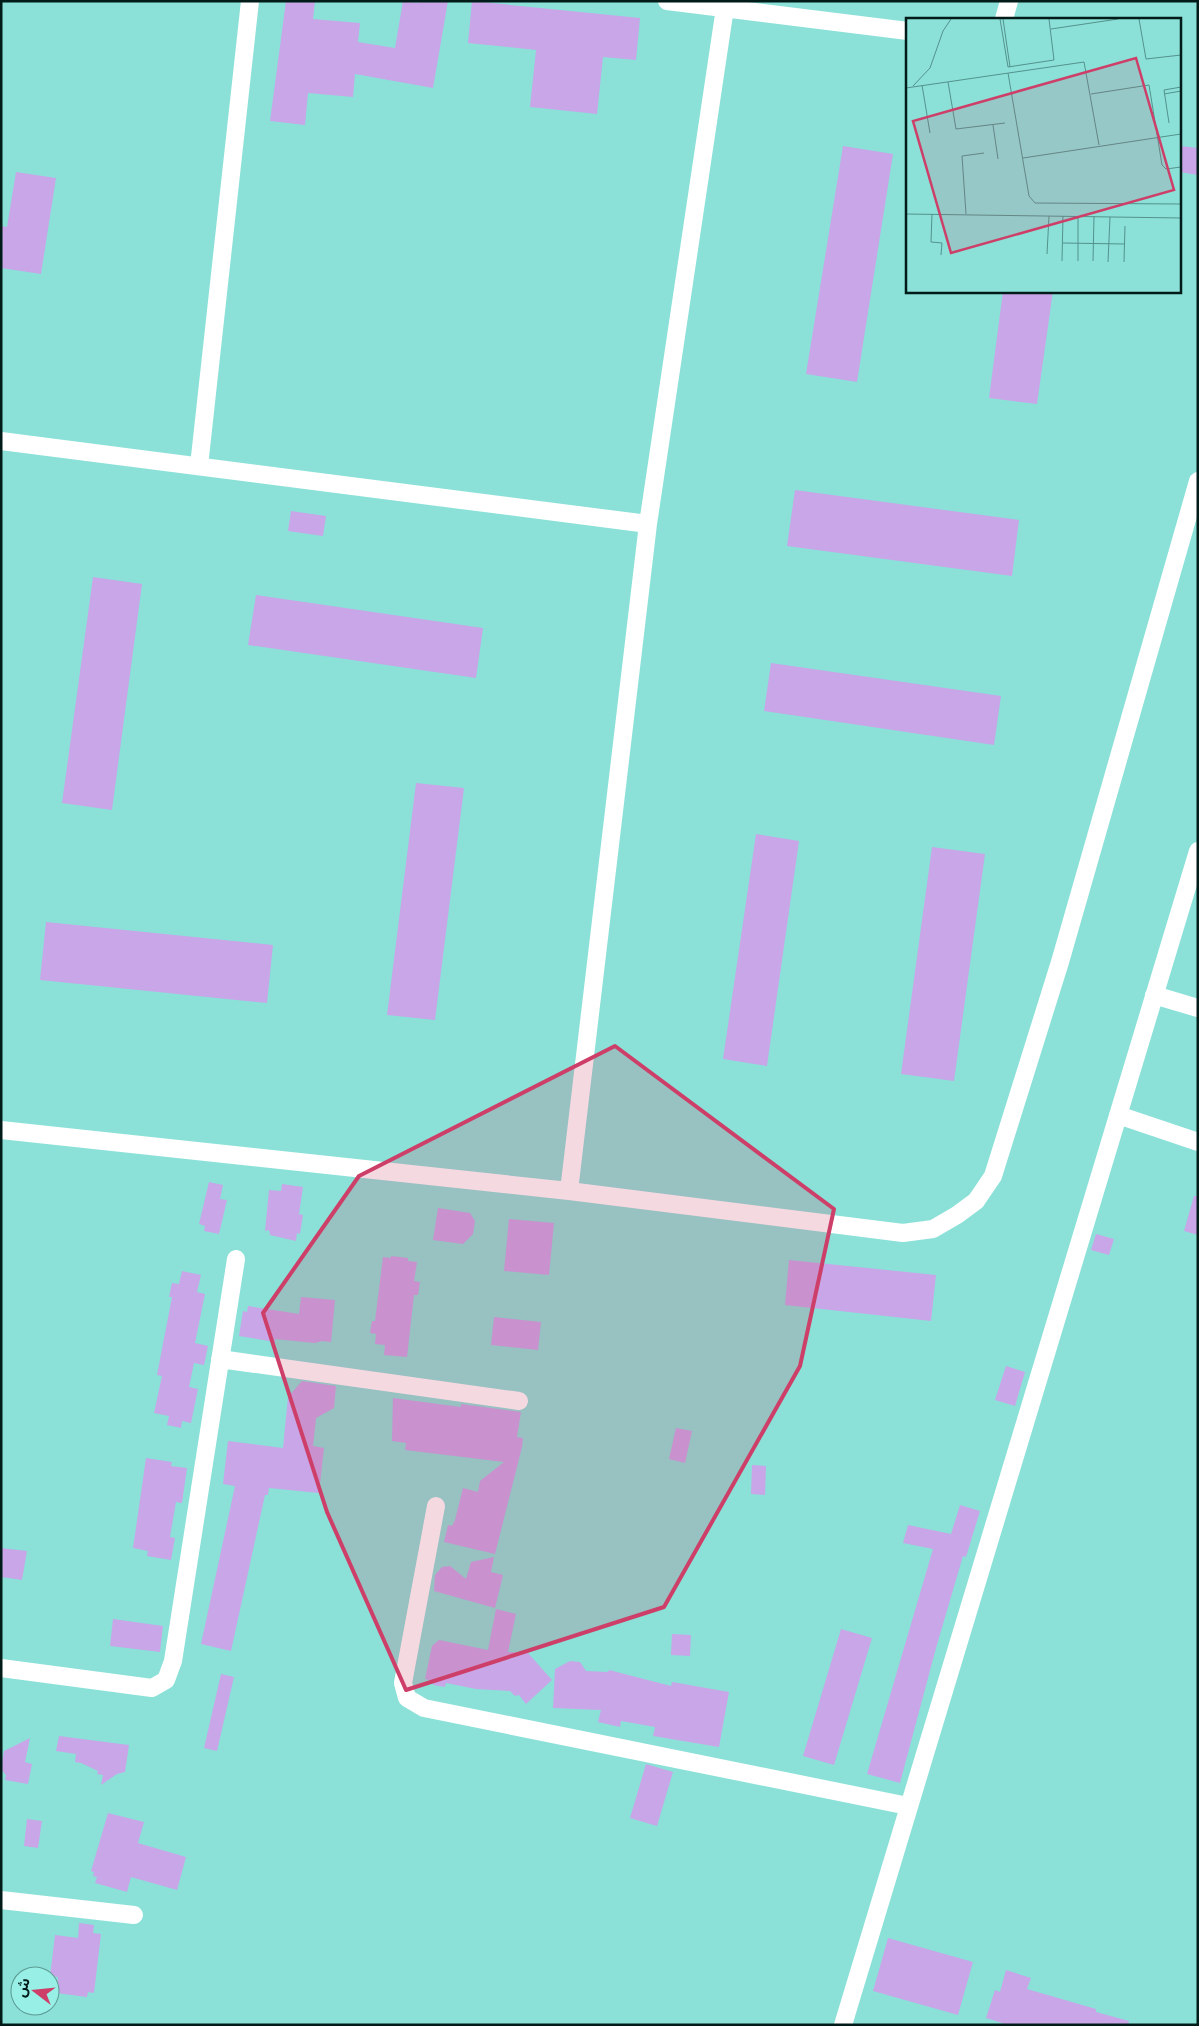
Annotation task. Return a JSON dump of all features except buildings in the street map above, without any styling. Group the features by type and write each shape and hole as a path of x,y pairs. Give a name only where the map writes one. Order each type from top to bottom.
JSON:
{"street":[{"path":"199,466 250,1"},
{"path":"667,1 726,5 906,31"},
{"path":"1004,18 1008,1"},
{"path":"569,1191 648,524 726,5"},
{"path":"1,441 648,524"},
{"path":"1,1130 569,1191 902,1233 932,1229 976,1201 993,1176 1060,962 1198,481"},
{"path":"843,2025 1154,995 1195,871 1198,851"},
{"path":"1154,995 1198,1008"},
{"path":"1118,1116 1198,1142"},
{"path":"1,1668 152,1688 166,1680 174,1661 236,1259"},
{"path":"220,1359 519,1401"},
{"path":"436,1506 403,1683 407,1698 424,1708 908,1806"},
{"path":"1,1900 134,1915"}],"highlighted area":[{"path":"615,1046 834,1209 800,1366 664,1607 406,1690 327,1512 263,1313 359,1176"}]}
